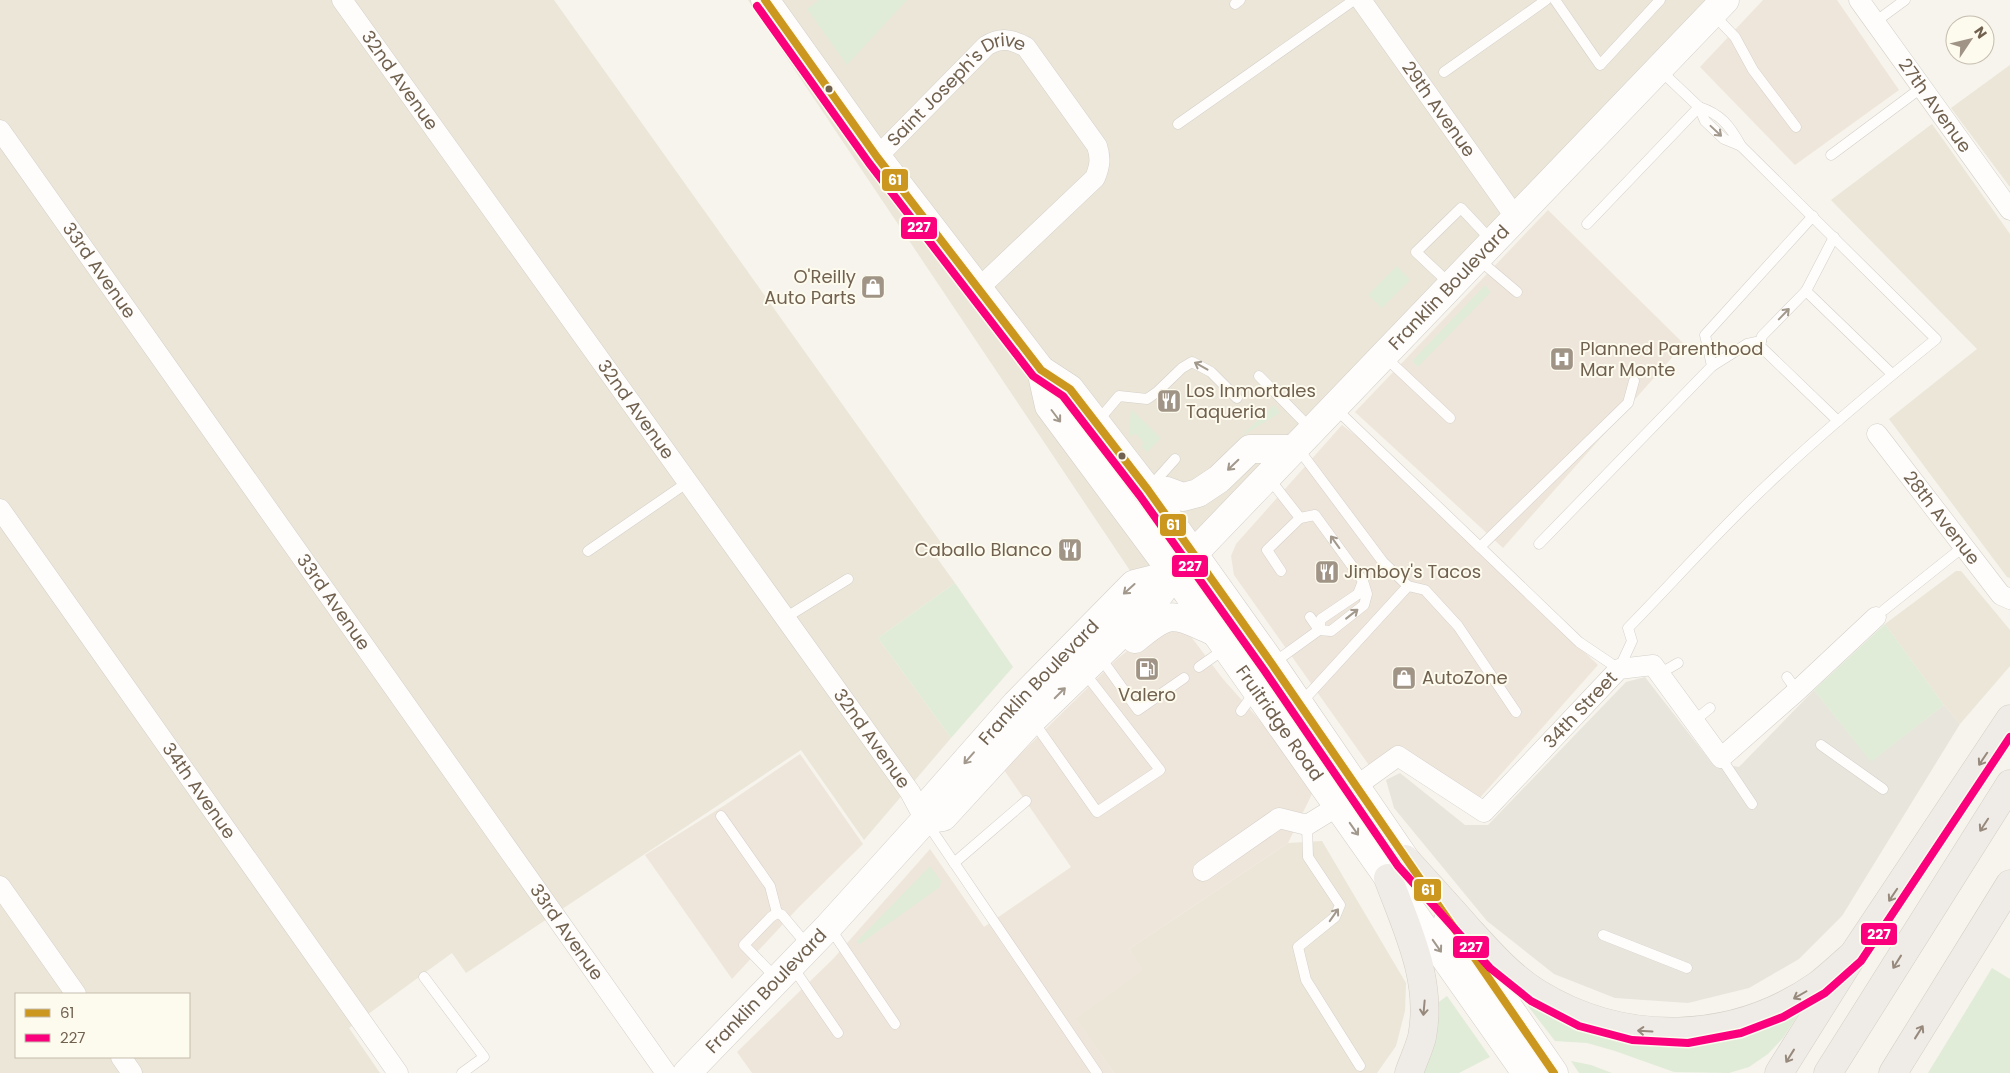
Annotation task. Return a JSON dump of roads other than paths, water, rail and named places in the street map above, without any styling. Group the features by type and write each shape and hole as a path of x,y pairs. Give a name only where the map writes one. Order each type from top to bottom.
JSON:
{"highway":[{"path":"1779,1073 1853,955 2010,719"},
{"path":"1828,1073 2010,784"},
{"path":"1397,868 1496,960 1536,993 1583,1017 1634,1030 1686,1033 1738,1024 1780,1008 1811,989 1853,955"},
{"path":"1397,868 1425,998 1422,1037 1409,1073"},
{"path":"1893,1073 2010,884"}],"main road":[{"name":"Fruitridge Road","path":"765,0 877,157 1041,370 1070,389 1148,490 1299,705 1346,796 1397,868 1554,1073"},
{"name":"Franklin Boulevard","path":"925,820 943,817 1032,720 1094,667 1153,603 1174,574 1718,7"},
{"name":"Fruitridge Road","path":"1041,370 1049,406 1174,574 1220,640 1248,701 1297,755 1346,796"},
{"path":"1148,490 1167,491 1183,497 1198,493 1219,478 1250,449 1301,442"},
{"name":"Franklin Boulevard","path":"687,1073 829,926 925,820 929,803 1004,718 1134,584 1174,574"},
{"path":"1094,667 1155,622 1169,617 1179,617 1220,640"},
{"name":"Fruitridge Road","path":"1397,868 1526,1073"}],"street":[{"name":"32nd Avenue","path":"342,0 910,792 925,820"},
{"name":"29th Avenue","path":"1361,0 1516,218"},
{"name":"27th Avenue","path":"1859,0 2010,210"},
{"name":"Saint Joseph's Drive","path":"877,157 986,46 1002,39 1014,40 1026,47 1097,146 1100,157 1099,168 1095,178 978,289"},
{"name":"33rd Avenue","path":"0,130 666,1073"},
{"name":"28th Avenue","path":"1878,434 2001,594 2010,600"},
{"name":"34th Avenue","path":"0,509 398,1073"},
{"path":"1660,674 1721,758 1792,684 1880,613"},
{"name":"34th Street","path":"1307,825 1398,756 1484,812 1619,669 1652,665 1660,674"},
{"path":"1203,871 1279,818 1307,825"},
{"path":"0,886 75,993"},
{"path":"122,1058 132,1073"}],"lane":[{"path":"1178,124 1354,0"},
{"path":"1444,72 1546,0"},
{"path":"1555,0 1600,65 1660,0"},
{"path":"1875,22 1905,0"},
{"path":"1718,7 1754,70 1796,127"},
{"path":"1334,407 1579,642 1619,669 1632,641 1628,628 1765,486 1892,374 1936,338 1741,146 1724,139 1704,121 1699,107 1659,69"},
{"path":"1831,155 1921,88"},
{"path":"1587,224 1699,107"},
{"path":"1451,285 1416,252 1461,208 1485,250 1518,292"},
{"path":"1712,366 1705,335 1814,216"},
{"path":"1834,237 1806,291 1762,339 1760,346 1838,421"},
{"path":"1806,291 1892,374"},
{"path":"1539,544 1712,366 1747,344 1762,339"},
{"path":"1383,356 1450,418"},
{"path":"1096,423 1119,396 1147,399 1182,368 1192,362 1211,372 1237,398"},
{"path":"1259,376 1301,442 1383,562 1408,586 1425,590 1458,626 1516,712"},
{"path":"1480,547 1628,403 1634,381"},
{"path":"1148,490 1175,459"},
{"path":"1268,476 1300,518"},
{"path":"588,551 688,482"},
{"path":"1272,664 1319,630 1331,631 1364,605 1367,594 1363,581 1315,515 1300,518 1267,550 1281,571"},
{"path":"1880,613 1964,547"},
{"path":"785,618 848,579"},
{"path":"1319,630 1321,619 1358,594 1363,581"},
{"path":"1299,705 1408,586"},
{"path":"1310,617 1319,630"},
{"path":"1199,667 1220,640"},
{"path":"1660,674 1678,662"},
{"path":"1094,667 1138,710 1184,678"},
{"path":"1032,720 1097,812 1160,770 1094,667"},
{"path":"1694,721 1710,708"},
{"path":"1821,745 1883,789"},
{"path":"1721,758 1752,804"},
{"path":"954,863 1026,801"},
{"path":"721,816 770,886 777,913 782,915 792,964 838,1033"},
{"path":"925,820 1096,1073"},
{"path":"1307,825 1308,857 1340,905 1335,917 1298,947 1306,980 1360,1066"},
{"path":"777,913 744,945 792,964"},
{"path":"829,926 895,1024"},
{"path":"1603,934 1687,968"},
{"path":"424,977 484,1057 462,1073"}],"place":[{"name":"O'Reilly Auto Parts","path":"873,287"},
{"name":"Planned Parenthood Mar Monte","path":"1562,359"},
{"name":"Los Inmortales Taqueria","path":"1169,401"},
{"name":"Caballo Blanco","path":"1070,550"},
{"name":"Jimboy's Tacos","path":"1327,572"},
{"name":"Valero","path":"1147,669"},
{"name":"AutoZone","path":"1404,678"}]}
